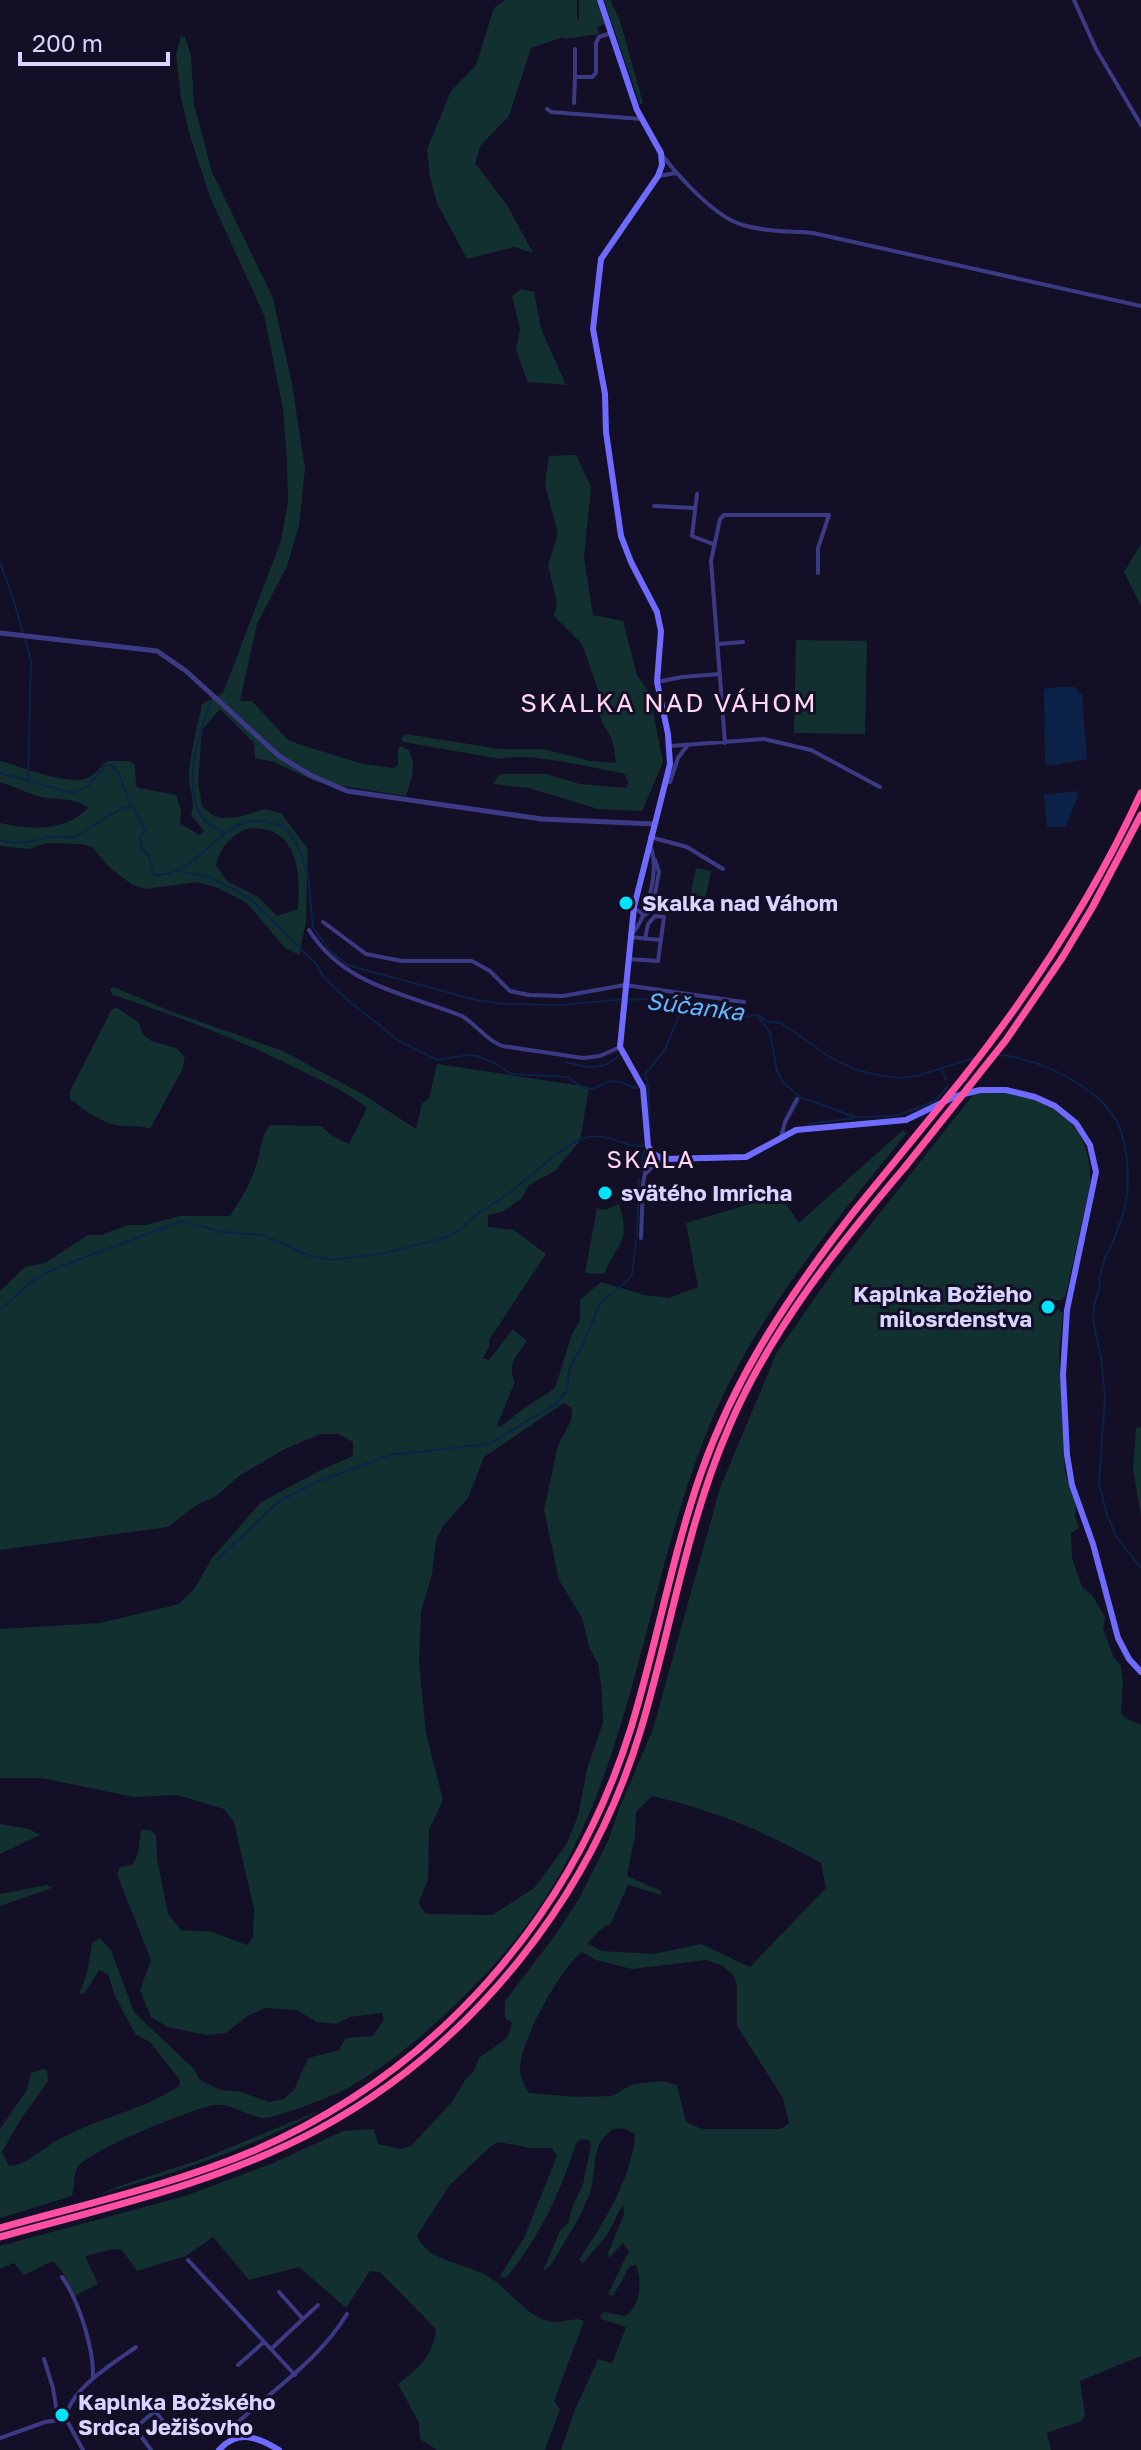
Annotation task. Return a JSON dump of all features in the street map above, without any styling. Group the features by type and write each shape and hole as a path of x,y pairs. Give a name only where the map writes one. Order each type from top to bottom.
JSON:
{"highway":[{"path":"0,2228 192,2173 298,2130 346,2103 411,2056 456,2017 499,1971 562,1884 593,1826 613,1779 645,1679 701,1474 730,1401 770,1328 825,1249 1058,955 1141,793"},
{"path":"0,2237 197,2182 298,2140 376,2094 422,2060 462,2024 506,1977 571,1887 594,1847 623,1780 640,1732 709,1478 739,1403 783,1324 826,1264 1006,1040 1105,884 1141,815"}],"main road":[{"path":"600,0 641,119 661,153 662,165 658,176 601,259 593,329 605,394 606,439 621,536 661,625 657,682 670,746 667,781 649,840 634,907 620,1047 643,1088 649,1150 661,1159 746,1157 804,1128 906,1120 968,1092 994,1089 1016,1091 1051,1103 1069,1115 1083,1132 1093,1154 1096,1172 1074,1267 1066,1319 1063,1375 1067,1455 1072,1485 1093,1544 1118,1638 1129,1659 1141,1672"},
{"path":"219,2450 236,2437 258,2438 279,2450"}],"street":[{"path":"1074,0 1096,49 1141,125"},
{"path":"575,77 592,77 596,73 596,43 599,37 613,33"},
{"path":"574,103 575,49"},
{"path":"547,109 551,112 641,119"},
{"path":"661,153 676,173 709,203 741,225 813,233 1141,306"},
{"path":"658,176 676,173"},
{"path":"697,494 692,536 713,544"},
{"path":"654,506 695,508"},
{"path":"725,743 711,561 720,519 724,515 829,515 818,548 818,573"},
{"path":"0,633 157,651 186,671 279,756 310,775 347,791 542,819 654,824"},
{"path":"718,644 743,642"},
{"path":"657,682 692,675 720,674"},
{"path":"670,746 764,739 811,750 880,787"},
{"path":"667,781 670,782 683,748 689,745"},
{"path":"660,940 630,936 643,921 644,915 652,910 659,872 649,840 687,847 723,869"},
{"path":"634,907 644,915"},
{"path":"628,959 658,961 664,917 655,916 648,924 645,939"},
{"path":"323,922 366,954 402,961 472,961 490,971 510,991 529,995 563,996 625,985 744,1002"},
{"path":"309,930 335,963 357,977 462,1016 502,1046 583,1058 600,1056 620,1047"},
{"path":"781,1137 785,1121 797,1099"},
{"path":"641,1238 644,1175 649,1150"},
{"path":"644,1175 661,1159"},
{"path":"188,2260 295,2375"},
{"path":"62,2277 74,2299 92,2350 93,2378"},
{"path":"279,2292 303,2319"},
{"path":"271,2349 318,2305"},
{"path":"236,2437 237,2423 325,2346 347,2314"},
{"path":"238,2365 264,2342"},
{"path":"83,2450 66,2419 69,2406 93,2378 136,2347"},
{"path":"44,2359 58,2419"},
{"path":"151,2450 135,2428 155,2411 167,2426"},
{"path":"0,2438 66,2419"}],"green space":[{"path":"505,0 577,0 579,19 579,0 596,0 605,24 597,27 599,34 563,37 531,48 509,116 481,145 475,163 507,205 533,253 514,247 467,259 437,203 427,149 451,91 476,65 494,8"},
{"path":"604,0 610,0 620,21 643,103 640,104"},
{"path":"181,36 185,37 191,56 194,104 212,172 273,298 292,384 305,469 299,525 287,566 257,624 240,701 252,701 288,740 298,744 363,764 394,768 398,766 398,748 401,746 409,750 413,762 406,796 317,782 274,762 255,758 254,743 220,709 202,730 198,782 202,806 212,815 222,818 265,809 281,813 308,849 306,922 299,955 284,947 247,903 218,888 197,882 146,889 131,884 109,867 92,847 81,844 46,843 29,849 0,846 0,823 47,827 69,821 88,808 71,800 37,796 0,782 0,761 78,780 92,775 107,761 130,761 135,765 136,785 139,788 176,795 181,809 180,824 200,835 204,831 191,815 193,800 189,776 202,704 223,693 281,541 288,501 287,461 283,409 264,315 210,197 190,136 176,55","holes":["252,828 271,831 288,844 298,876 298,909 277,916 258,897 227,881 216,866 228,841"]},
{"path":"521,289 534,292 541,329 566,385 528,382 516,350 520,329 512,296"},
{"path":"576,455 591,487 584,557 593,615 623,621 637,675 649,692 663,762 642,811 598,809 529,788 493,784 500,774 546,774 580,784 626,788 629,783 624,773 527,757 501,759 403,742 401,738 406,734 500,749 543,749 591,761 616,763 612,742 599,713 601,698 582,644 554,616 557,603 548,565 558,533 545,485 549,456"},
{"path":"1141,544 1141,606 1124,572"},
{"path":"796,640 867,641 865,734 794,733"},
{"path":"696,868 711,871 705,900 690,897"},
{"path":"114,987 170,1011 283,1051 364,1095 416,1129 422,1103 429,1099 437,1064 589,1087 580,1141 555,1171 529,1185 521,1199 502,1212 488,1215 488,1227 514,1230 546,1254 489,1340 490,1345 483,1358 489,1360 513,1329 527,1341 512,1365 515,1382 497,1425 500,1427 555,1388 572,1334 580,1320 580,1300 601,1282 644,1295 669,1298 698,1287 686,1223 780,1195 799,1223 903,1130 907,1133 771,1310 727,1388 708,1429 685,1493 630,1692 586,1822 555,1882 516,1939 479,1981 432,2026 357,2083 270,2117 258,2117 221,2105 186,2113 142,2131 84,2161 77,2168 72,2196 0,2218 0,2129 27,2090 31,2073 47,2070 48,2081 2,2152 9,2166 28,2160 73,2132 150,2102 179,2086 180,2080 150,2042 135,2034 115,1996 108,1974 99,1970 84,1994 79,1994 87,1974 92,1943 100,1938 111,1950 134,2012 194,2069 200,2080 221,2090 241,2092 269,2102 284,2099 294,2090 308,2058 339,2050 346,2038 373,2036 384,2019 382,2013 350,2017 336,2024 317,2022 296,2010 265,2008 246,2017 226,2033 206,2035 168,2027 151,2017 140,1990 151,1960 117,1874 120,1867 132,1865 138,1854 141,1830 150,1830 156,1835 157,1859 168,1914 181,1930 213,1932 247,1945 253,1937 254,1909 234,1822 224,1809 177,1795 134,1797 41,1778 0,1778 0,1629 100,1623 179,1604 195,1588 212,1558 261,1502 353,1456 353,1442 338,1434 320,1434 283,1450 239,1476 216,1496 195,1506 168,1527 0,1550 0,1291 25,1267 45,1263 88,1235 101,1235 128,1225 146,1225 180,1216 230,1216 252,1177 270,1125 321,1126 349,1144 367,1108 354,1098 261,1051 113,995 110,989","holes":["564,1403 572,1408 571,1421 558,1445 544,1510 559,1580 582,1618 590,1649 598,1663 602,1694 603,1723 587,1769 578,1816 566,1845 534,1888 493,1915 426,1914 418,1903 428,1880 429,1830 443,1800 426,1733 419,1663 421,1612 432,1574 436,1541 443,1526 468,1498 484,1457"]},
{"path":"117,1008 138,1022 143,1034 151,1041 176,1048 185,1057 182,1070 150,1129 109,1123 70,1099 70,1091 112,1009"},
{"path":"981,1091 1024,1096 1060,1112 1073,1125 1089,1161 1090,1185 1066,1294 1062,1300 1050,1300 1049,1307 1063,1314 1059,1352 1065,1472 1076,1505 1075,1516 1079,1528 1071,1533 1072,1558 1082,1587 1092,1595 1105,1617 1103,1629 1114,1658 1121,1665 1121,1713 1141,1725 1141,2356 1080,2381 1085,2416 1081,2421 1047,2433 1051,2450 561,2450 598,2359 612,2363 626,2327 600,2316 604,2312 626,2316 635,2306 639,2292 636,2265 630,2266 613,2296 608,2294 629,2251 623,2243 609,2258 608,2253 624,2215 623,2204 607,2235 583,2263 579,2260 606,2216 629,2167 635,2134 621,2128 610,2131 598,2147 592,2186 586,2202 551,2265 543,2271 560,2231 568,2223 583,2184 591,2146 589,2140 581,2139 576,2143 548,2214 506,2278 500,2276 524,2238 557,2156 552,2148 498,2142 491,2146 449,2186 417,2236 437,2256 486,2275 534,2315 553,2322 584,2321 554,2401 560,2409 545,2450 437,2450 420,2439 419,2423 398,2384 424,2361 432,2347 436,2329 380,2272 370,2271 346,2308 299,2267 249,2280 213,2237 186,2256 137,2271 122,2250 85,2256 98,2284 75,2296 53,2261 24,2275 14,2263 0,2269 0,2246 185,2196 273,2163 343,2131 374,2129 378,2144 402,2149 412,2145 452,2102 474,2071 479,2058 508,2037 512,2023 505,2018 505,2001 580,1897 608,1841 653,1729 720,1488 777,1352 834,1271 973,1095","holes":["652,1796 739,1823 821,1863 826,1888 750,1967 701,1944 654,1954 602,1951 587,1944 611,1923 628,1885 661,1895 661,1891 627,1876 636,1812","582,1952 596,1960 632,1969 706,1960 723,1966 734,1976 737,1986 737,2026 783,2098 789,2123 781,2129 702,2129 686,2122 677,2085 663,2081 633,2084 612,2096 529,2093 520,2069 527,2041 553,1989"]},
{"path":"619,1204 624,1226 618,1248 604,1274 585,1273 597,1208 604,1210"},
{"path":"1141,1427 1141,1516 1133,1468 1136,1428"},
{"path":"0,1824 29,1829 40,1835 0,1854"},
{"path":"47,1885 52,1888 0,1906 0,1894"},
{"path":"321,2110 213,2158 100,2194 202,2159"}],"water":[{"path":"1074,687 1082,695 1087,759 1054,765 1045,764 1044,689"},
{"path":"1076,791 1078,795 1066,827 1047,827 1044,795"}],"waterway":[{"path":"0,563 31,660 28,781"},
{"path":"211,701 197,744 193,792 203,818 224,833"},
{"path":"0,773 72,793 87,787 105,766 111,765 119,774 131,806"},
{"name":"Súčanka","path":"0,840 19,843 63,836 73,838 120,809 132,806 145,831 140,838 141,847 149,856 154,875 180,869 235,827 252,821 266,822 285,827 300,850 308,875 313,927 329,950 347,965 476,1000 504,1004 561,1005 656,999 682,1010 742,1017 758,1015 766,1021 781,1023 833,1059 878,1075 900,1078 920,1075 977,1057"},
{"path":"179,871 211,878 248,897 349,1001 399,1041 437,1060 477,1056 511,1074 568,1077 592,1089 612,1081 638,1088"},
{"path":"645,1085 648,1084 645,1074 664,1051 681,1012"},
{"path":"758,1016 770,1033 777,1071 782,1081 800,1097 855,1117 896,1116 935,1101 947,1087"},
{"name":"Súčanka","path":"999,1055 1049,1068 1083,1087 1109,1111 1122,1135 1127,1159 1126,1198 1099,1279 1093,1320 1105,1397 1099,1484 1117,1538 1141,1568"},
{"path":"566,1062 594,1067 618,1056"},
{"path":"942,1070 946,1080"},
{"path":"648,1084 650,1133"},
{"path":"791,1115 800,1098"},
{"path":"808,1124 854,1118"},
{"path":"0,1310 31,1282 54,1269 182,1221 222,1232 263,1235 310,1256 332,1260 385,1253 451,1236 515,1189 557,1153 579,1140 595,1136 643,1146"},
{"path":"641,1169 644,1151"},
{"path":"637,1236 639,1179"},
{"path":"218,1559 278,1502 317,1482 390,1455 489,1444 554,1405 567,1391 570,1366 583,1345 600,1303 632,1274 636,1242"}],"place":[{"name":"Skalka nad Váhom","path":"626,903"},
{"name":"svätého Imricha","path":"605,1193"},
{"name":"Kaplnka Božieho milosrdenstva","path":"1048,1307"},
{"name":"Kaplnka Božského Srdca Ježišovho","path":"62,2415"}],"district":[{"name":"SKALKA NAD VÁHOM","path":"669,703"},
{"name":"SKALA","path":"651,1160"}]}
